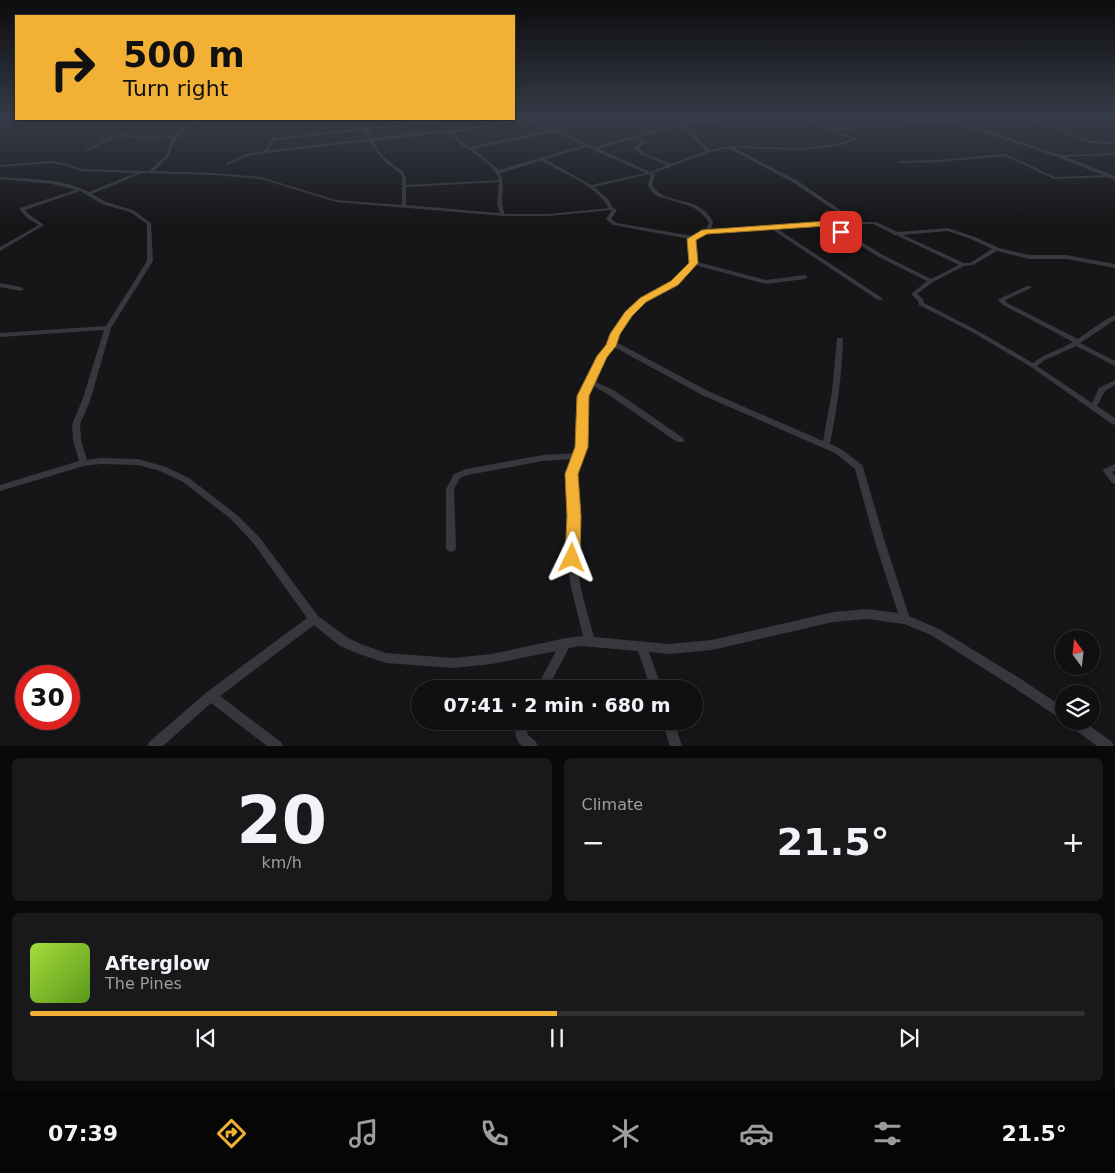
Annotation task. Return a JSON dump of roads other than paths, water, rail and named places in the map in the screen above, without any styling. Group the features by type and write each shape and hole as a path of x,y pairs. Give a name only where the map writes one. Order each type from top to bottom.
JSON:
{"street":[{"path":"150,172 169,153"},
{"path":"227,164 248,155 260,153"},
{"path":"377,153 388,164 402,172 404,206"},
{"path":"476,153 498,172 500,181 498,205 503,215"},
{"path":"498,172 562,153"},
{"path":"541,159 590,186 615,210 608,219 615,224 693,238 711,225 709,219 692,204 665,197 654,191 650,184 653,175 603,153"},
{"path":"642,153 670,165"},
{"path":"590,186 650,173 702,153"},
{"path":"740,153 803,186 859,224"},
{"path":"1051,153 1112,177"},
{"path":"1060,156 1115,154"},
{"path":"900,162 938,162 1006,155 1054,178 1112,177"},
{"path":"0,166 43,162 64,164 80,170 262,178 278,181 332,200 503,215 556,214 611,208"},
{"path":"90,193 142,172"},
{"path":"0,178 45,182 90,193 104,203 137,212 149,224 151,231 150,261 108,328 86,401 76,424 77,440 84,463"},
{"path":"404,186 500,181"},
{"path":"0,249 42,226 29,217 22,209 80,190"},
{"path":"828,223 880,255 931,281"},
{"path":"705,231 828,223 875,224 963,265"},
{"path":"772,228 880,299"},
{"path":"895,234 948,229 997,249 1029,257 1066,256 1115,266"},
{"path":"590,642 576,587 572,558 574,516 572,474 580,456 583,437 583,396 602,356 633,308 674,283 694,263 693,238"},
{"path":"997,249 970,264 963,265 931,281 914,294 921,300 922,305 974,331 1033,366 1115,422"},
{"path":"694,263 766,282 805,277"},
{"path":"0,285 21,289"},
{"path":"1029,287 1001,300 1005,304 1115,364"},
{"path":"1033,366 1042,358 1056,354 1077,343 1115,317"},
{"path":"0,335 108,328"},
{"path":"826,445 833,412 840,338"},
{"path":"612,343 707,394 838,451 858,467 905,619"},
{"path":"589,381 612,393 680,440"},
{"path":"1094,406 1102,390 1115,382"},
{"path":"450,548 450,489 457,476 466,472 543,458 580,456"},
{"path":"0,488 84,463 113,460 138,462 163,469 186,480 234,517 257,541 314,620 344,642 358,649 386,658 426,663 453,663 492,659 566,643 590,642 669,649 712,645 833,617 867,614 905,619 935,632 1017,682 1055,709"},
{"path":"1115,467 1107,471 1115,481"},
{"path":"153,746 211,696 314,620"},
{"path":"546,680 566,643"},
{"path":"642,646 654,680"},
{"path":"211,696 278,746"},
{"path":"520,730 523,740 532,746"},
{"path":"670,730 673,744"},
{"path":"1086,730 1108,746"}]}
